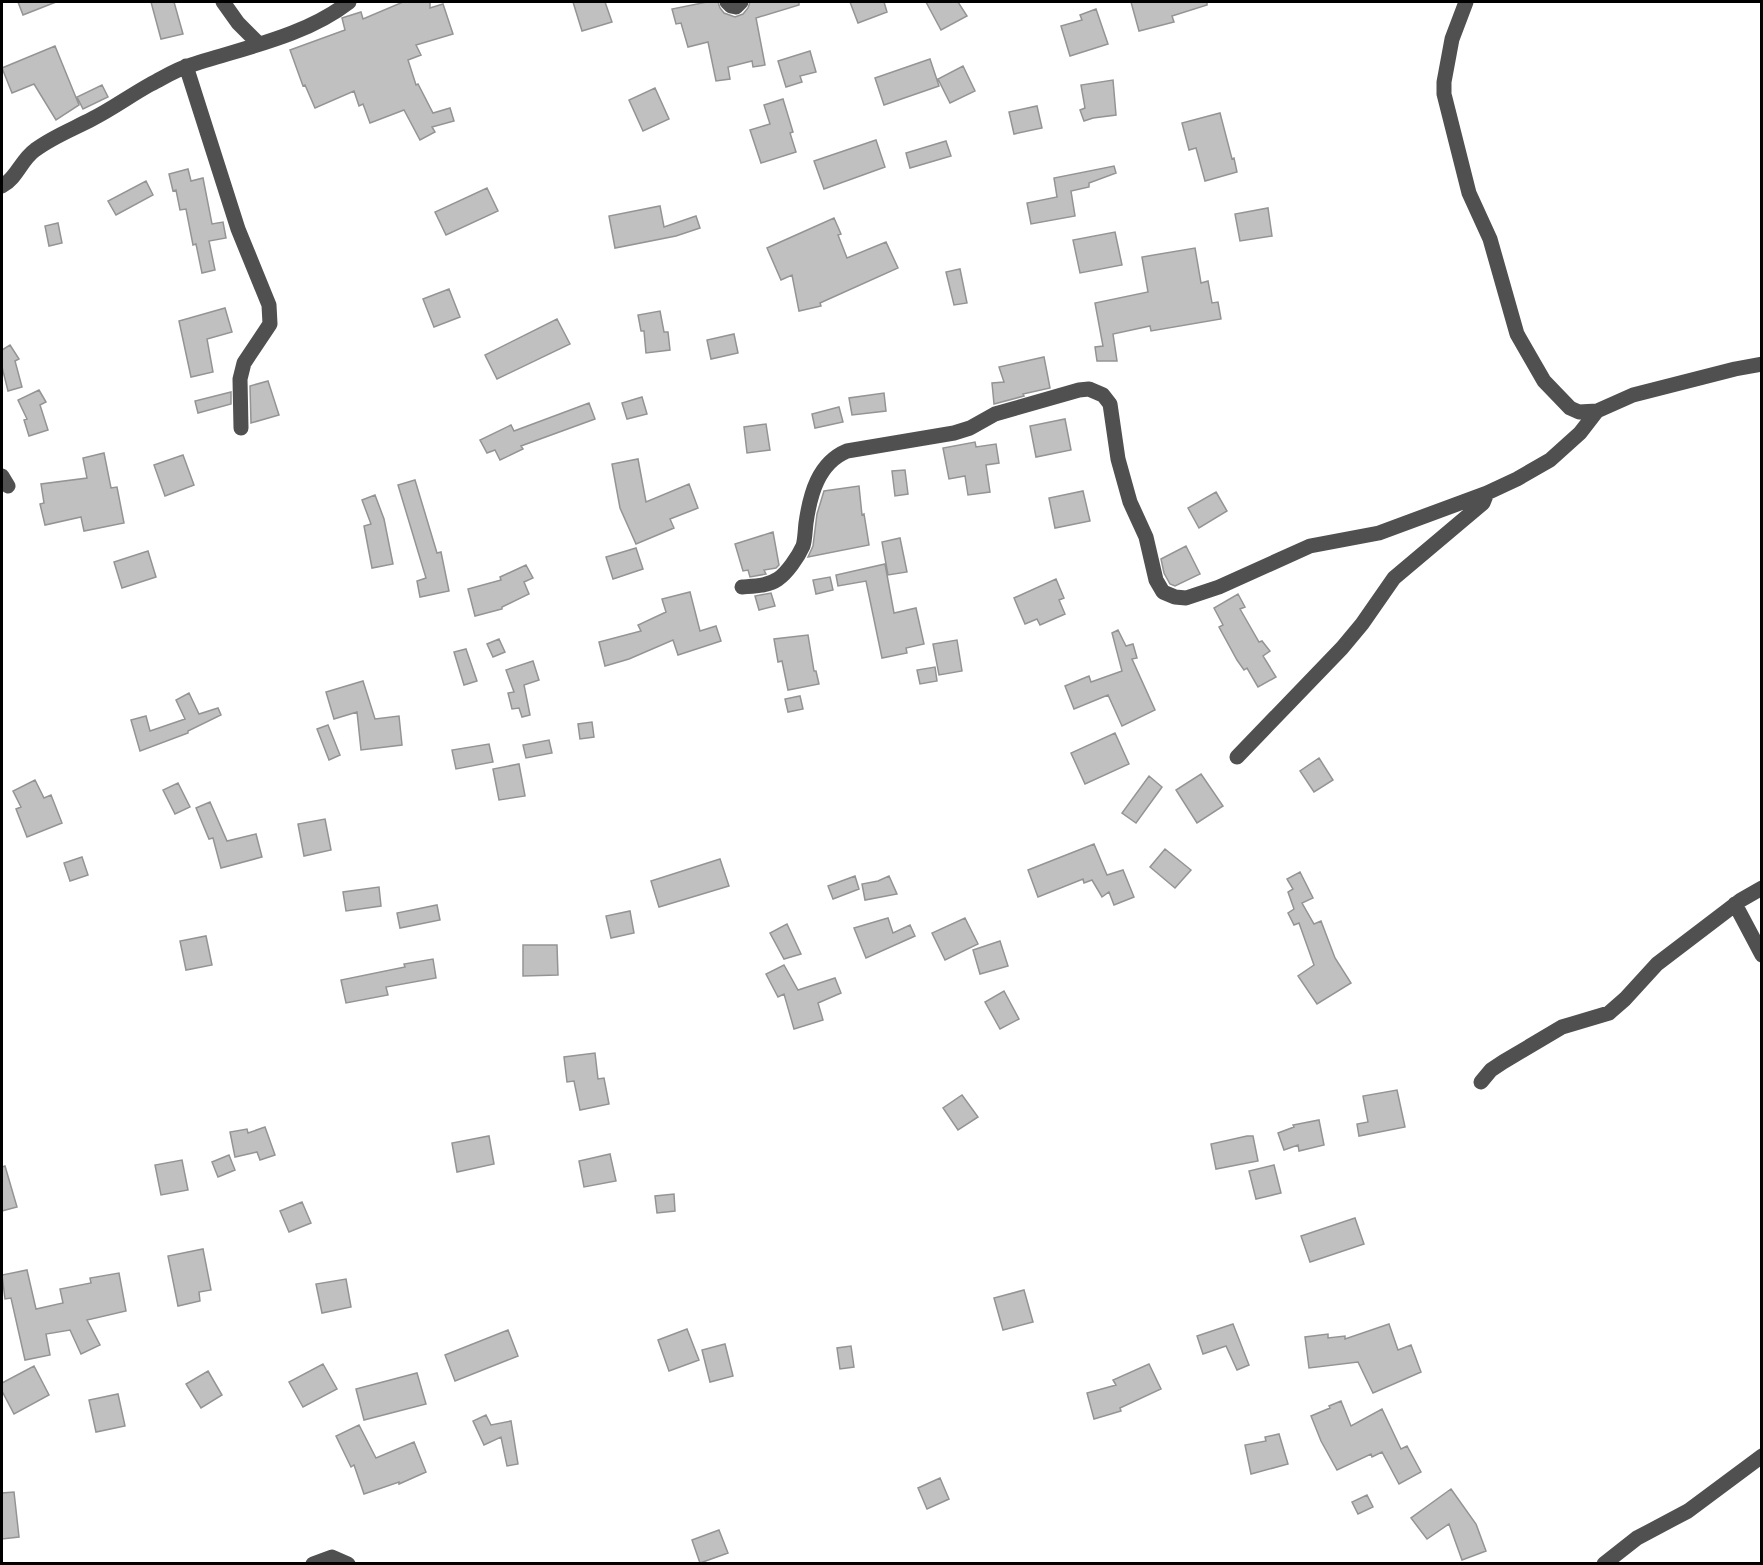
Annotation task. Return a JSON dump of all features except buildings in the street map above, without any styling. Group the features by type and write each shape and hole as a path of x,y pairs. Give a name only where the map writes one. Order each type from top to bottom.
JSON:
{"street":[{"path":"223,2 238,23 259,44"},
{"path":"2,186 11,181 30,154 45,143 94,118 150,85 186,66 227,55 295,31 335,13 349,2"},
{"path":"727,2 736,7 741,2"},
{"path":"1466,2 1452,39 1444,94 1469,193 1490,239 1517,334 1544,381 1570,408 1579,412 1597,411 1633,394 1761,364"},
{"path":"186,66 235,218 269,305 270,324 244,363 240,379 241,428"},
{"path":"742,587 762,586 777,580 785,572 803,545 814,487 831,460 837,455 847,451 954,433 970,428 995,414 1079,390 1096,391 1103,395 1110,404 1118,459 1131,502 1146,537 1156,580 1163,592 1175,597 1186,598 1219,587 1310,546 1379,533 1487,493 1517,479 1550,459 1580,433 1597,411"},
{"path":"1237,757 1342,648 1394,578 1484,503 1487,493"},
{"path":"1481,1082 1491,1070 1562,1027 1577,1021 1599,1017 1617,1007 1656,964 1735,904 1761,888"},
{"path":"1735,904 1761,955"},
{"path":"1604,1563 1637,1538 1689,1511 1761,1456"},
{"path":"313,1563 332,1557 348,1563"}]}
